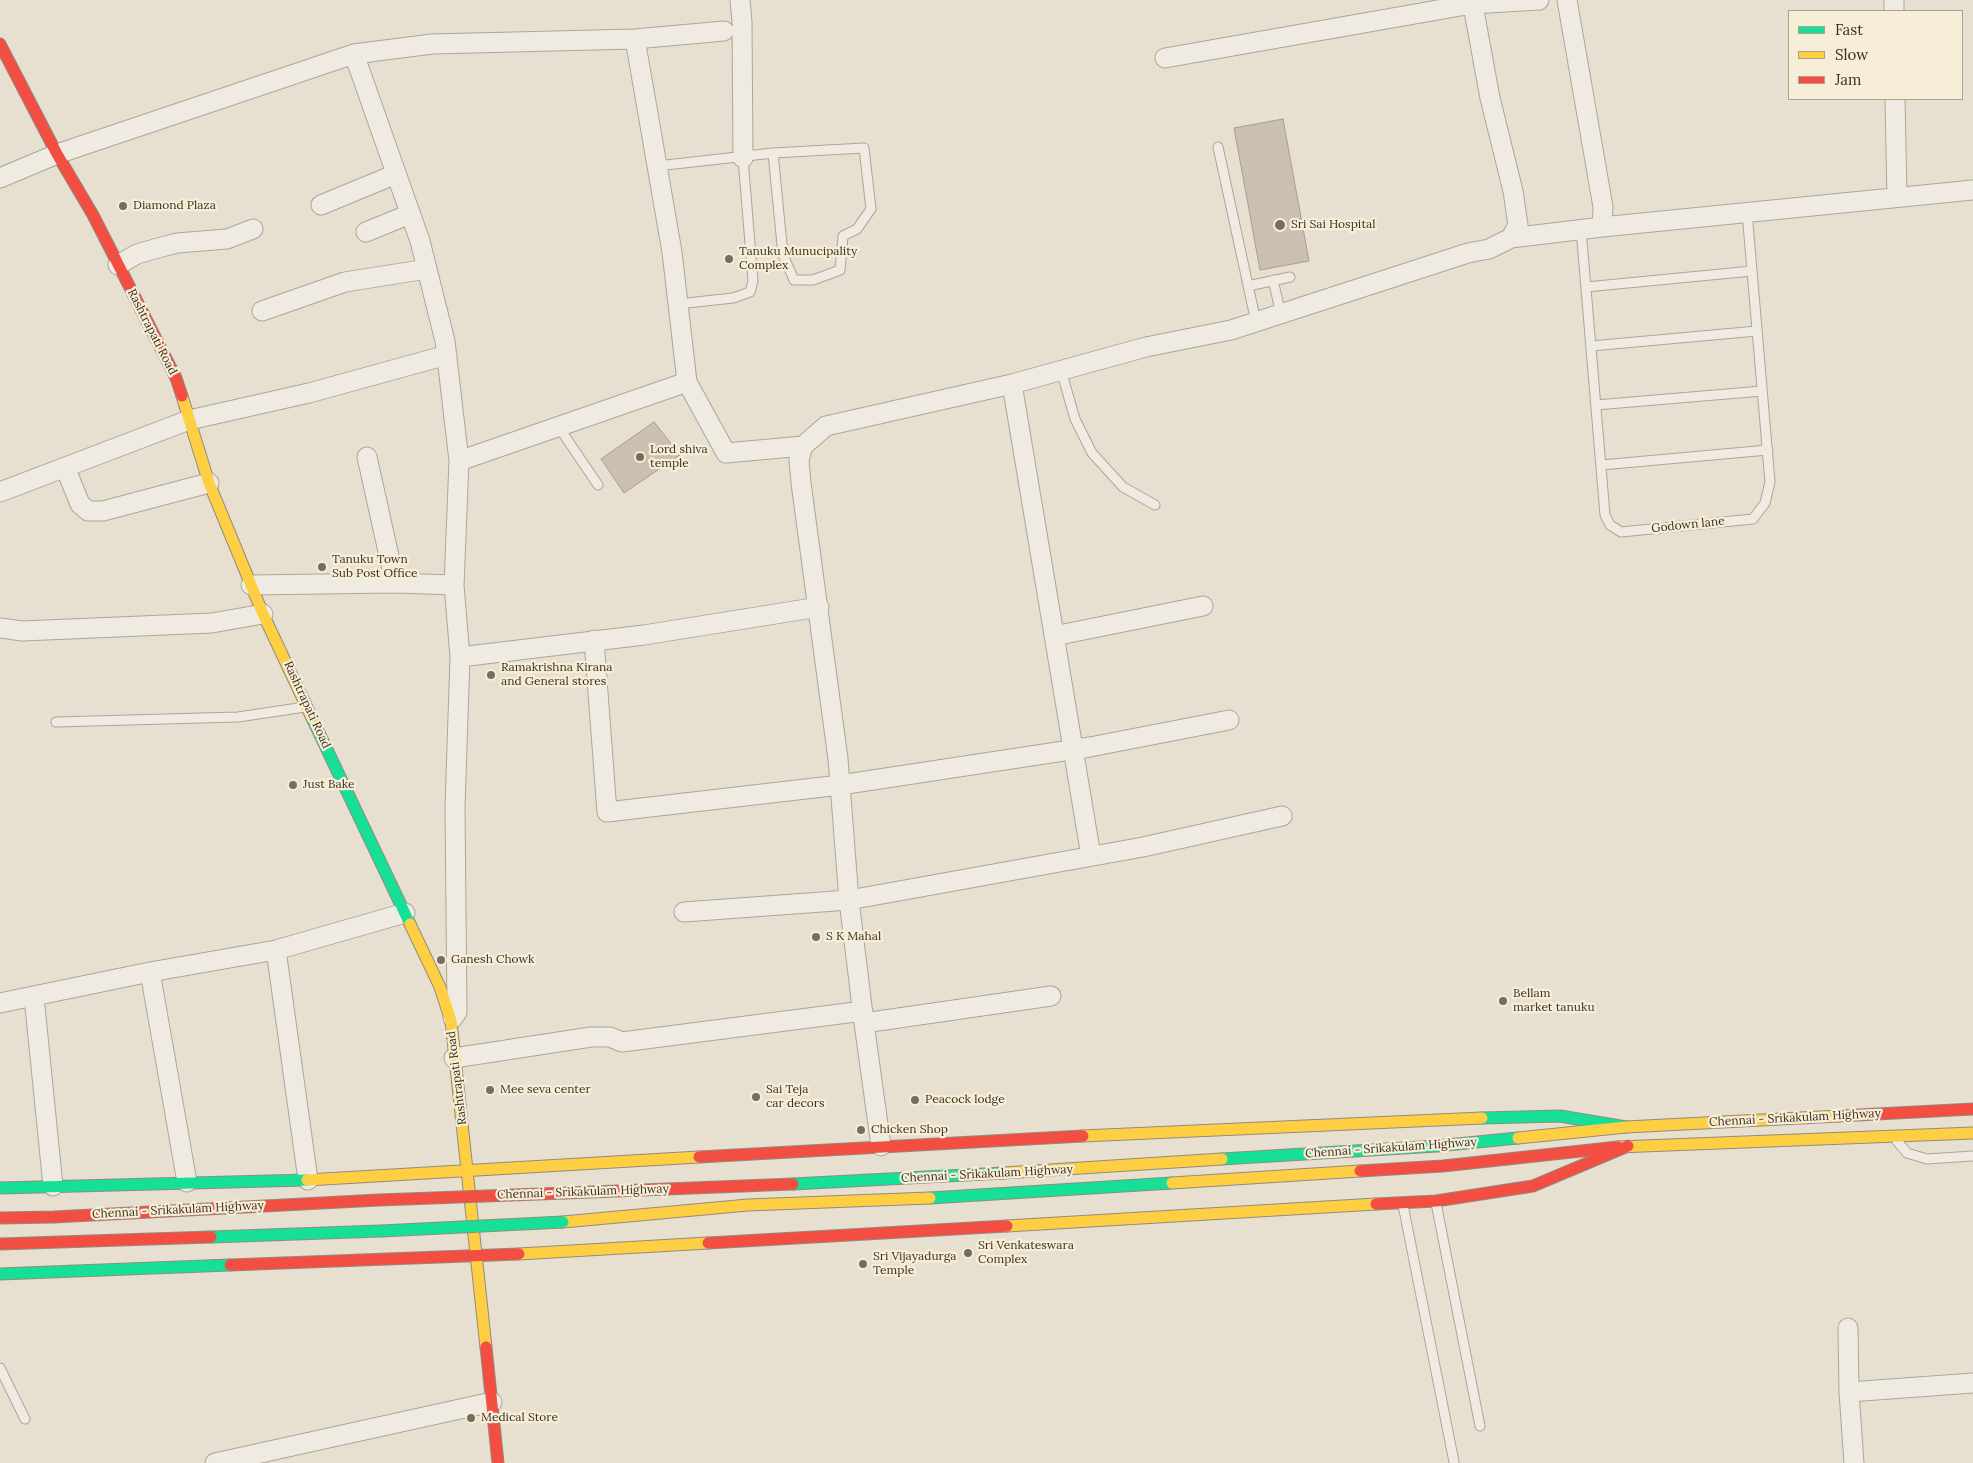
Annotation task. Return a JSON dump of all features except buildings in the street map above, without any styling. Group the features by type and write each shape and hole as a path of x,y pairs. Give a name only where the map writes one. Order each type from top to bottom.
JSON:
{"main road":[{"name":"Rashtrapati Road","path":"0,44 56,154 93,215 176,378 209,483 263,614 440,987 451,1021 498,1463"},
{"name":"Chennai - Srikakulam Highway","path":"0,1218 54,1217 379,1200 883,1180 1437,1146 1626,1127 1973,1109"},
{"path":"0,1188 308,1180 881,1146 1399,1120 1560,1116 1626,1127"},
{"path":"0,1244 381,1231 563,1222 748,1205 887,1202 1443,1166 1628,1146 1973,1133"},
{"path":"0,1274 476,1256 1436,1201 1533,1186 1628,1146"}],"street":[{"path":"740,0 742,22 743,158"},
{"path":"1165,58 1472,2 1539,0"},
{"path":"1567,0 1603,207 1602,227"},
{"path":"1472,2 1490,98 1513,191 1518,225 1511,238"},
{"path":"0,178 56,154 354,54 432,44 634,39 724,31"},
{"path":"634,39 672,252 687,382 726,453 802,446 826,426 1012,384 1146,347 1231,330 1468,253 1489,250 1511,238 1582,229 1973,190"},
{"path":"354,54 410,214 427,269 445,342 459,461 454,584 460,657 455,807 458,1012 451,1021"},
{"path":"1895,100 1897,197"},
{"path":"321,205 396,174"},
{"path":"366,232 410,214"},
{"path":"118,265 137,254 158,248 177,243 227,239 253,229"},
{"path":"262,311 345,282 427,269"},
{"path":"0,492 189,420 309,393 447,355"},
{"path":"459,461 687,382"},
{"path":"1012,384 1091,856"},
{"path":"802,446 799,460 801,483 819,606 840,784 849,900 881,1146"},
{"path":"368,457 395,583"},
{"path":"65,467 80,504 88,511 103,511 209,483"},
{"path":"251,586 395,583 454,584"},
{"path":"460,657 644,635 819,606"},
{"path":"1054,636 1203,606"},
{"path":"0,628 22,631 212,623 263,614"},
{"path":"594,640 607,812 840,784 1072,750 1230,720"},
{"path":"684,912 849,900 1143,847 1282,816"},
{"path":"0,1003 150,972 276,950 406,913"},
{"path":"276,950 308,1180"},
{"path":"150,972 187,1182"},
{"path":"34,996 53,1186"},
{"path":"454,1058 591,1037 610,1037 622,1042 1051,996"},
{"path":"1848,1328 1849,1392 1854,1463"},
{"path":"1849,1392 1973,1383"},
{"path":"215,1463 492,1402"}],"lane":[{"path":"1218,147 1256,322"},
{"path":"657,166 743,158 773,153 864,148 871,209 857,229 843,236 840,270 813,280 794,280 783,255 773,153"},
{"path":"678,304 733,298 750,292 753,281 743,158"},
{"name":"Godown lane","path":"1582,229 1605,515 1610,525 1621,532 1752,518 1765,503 1770,482 1747,212"},
{"path":"1586,287 1752,271"},
{"path":"1248,286 1290,277"},
{"path":"1273,280 1281,314"},
{"path":"1591,346 1757,331"},
{"path":"1062,370 1075,419 1092,453 1123,487 1155,506"},
{"path":"1596,405 1762,391"},
{"path":"558,426 598,484"},
{"path":"1601,466 1768,450"},
{"path":"56,722 238,717 307,707"},
{"path":"1892,1136 1907,1153 1927,1159 1973,1156"},
{"path":"1436,1201 1480,1426"},
{"path":"1403,1203 1454,1462"},
{"path":"0,1368 25,1420"}],"traffic: fast":[{"path":"312,718 410,924"},
{"path":"1482,1118 1560,1116 1626,1127"},
{"path":"1222,1159 1437,1146 1518,1138"},
{"path":"793,1184 1003,1173"},
{"path":"0,1188 307,1180"},
{"path":"930,1198 1172,1183"},
{"path":"381,1231 563,1222"},
{"path":"211,1237 381,1231"},
{"path":"0,1274 230,1265"}],"traffic: slow":[{"path":"182,396 209,483 263,614 312,718"},
{"path":"410,924 440,987 451,1021 486,1347"},
{"path":"1518,1138 1626,1127 1839,1116"},
{"path":"1083,1136 1482,1118"},
{"path":"1618,1147 1973,1133"},
{"path":"307,1180 699,1157"},
{"path":"1003,1173 1222,1159"},
{"path":"1172,1183 1360,1171"},
{"path":"563,1222 748,1205 930,1198"},
{"path":"1007,1226 1376,1204"},
{"path":"519,1254 708,1243"}],"traffic: jam":[{"path":"0,44 57,154 93,215 176,378 182,396"},
{"path":"1839,1116 1973,1109"},
{"path":"699,1157 1083,1136"},
{"path":"1376,1204 1436,1201 1533,1186 1628,1146"},
{"path":"1360,1171 1443,1166 1618,1147"},
{"path":"566,1193 793,1184"},
{"path":"379,1200 566,1193"},
{"path":"0,1218 54,1217 379,1200"},
{"path":"708,1243 1007,1226"},
{"path":"0,1244 211,1237"},
{"path":"230,1265 519,1254"},
{"path":"486,1347 498,1463"}],"place":[{"name":"Diamond Plaza","path":"123,206"},
{"name":"Sri Sai Hospital","path":"1280,225"},
{"name":"Tanuku Munucipality Complex","path":"729,259"},
{"name":"Lord shiva temple","path":"640,457"},
{"name":"Tanuku Town Sub Post Office","path":"322,567"},
{"name":"Ramakrishna Kirana and General stores","path":"491,675"},
{"name":"Just Bake","path":"293,785"},
{"name":"S K Mahal","path":"816,937"},
{"name":"Ganesh Chowk","path":"441,960"},
{"name":"Bellam market tanuku","path":"1503,1001"},
{"name":"Mee seva center","path":"490,1090"},
{"name":"Sai Teja car decors","path":"756,1097"},
{"name":"Peacock lodge","path":"915,1100"},
{"name":"Chicken Shop","path":"861,1130"},
{"name":"Sri Venkateswara Complex","path":"968,1253"},
{"name":"Sri Vijayadurga Temple","path":"863,1264"},
{"name":"Medical Store","path":"471,1418"}]}
